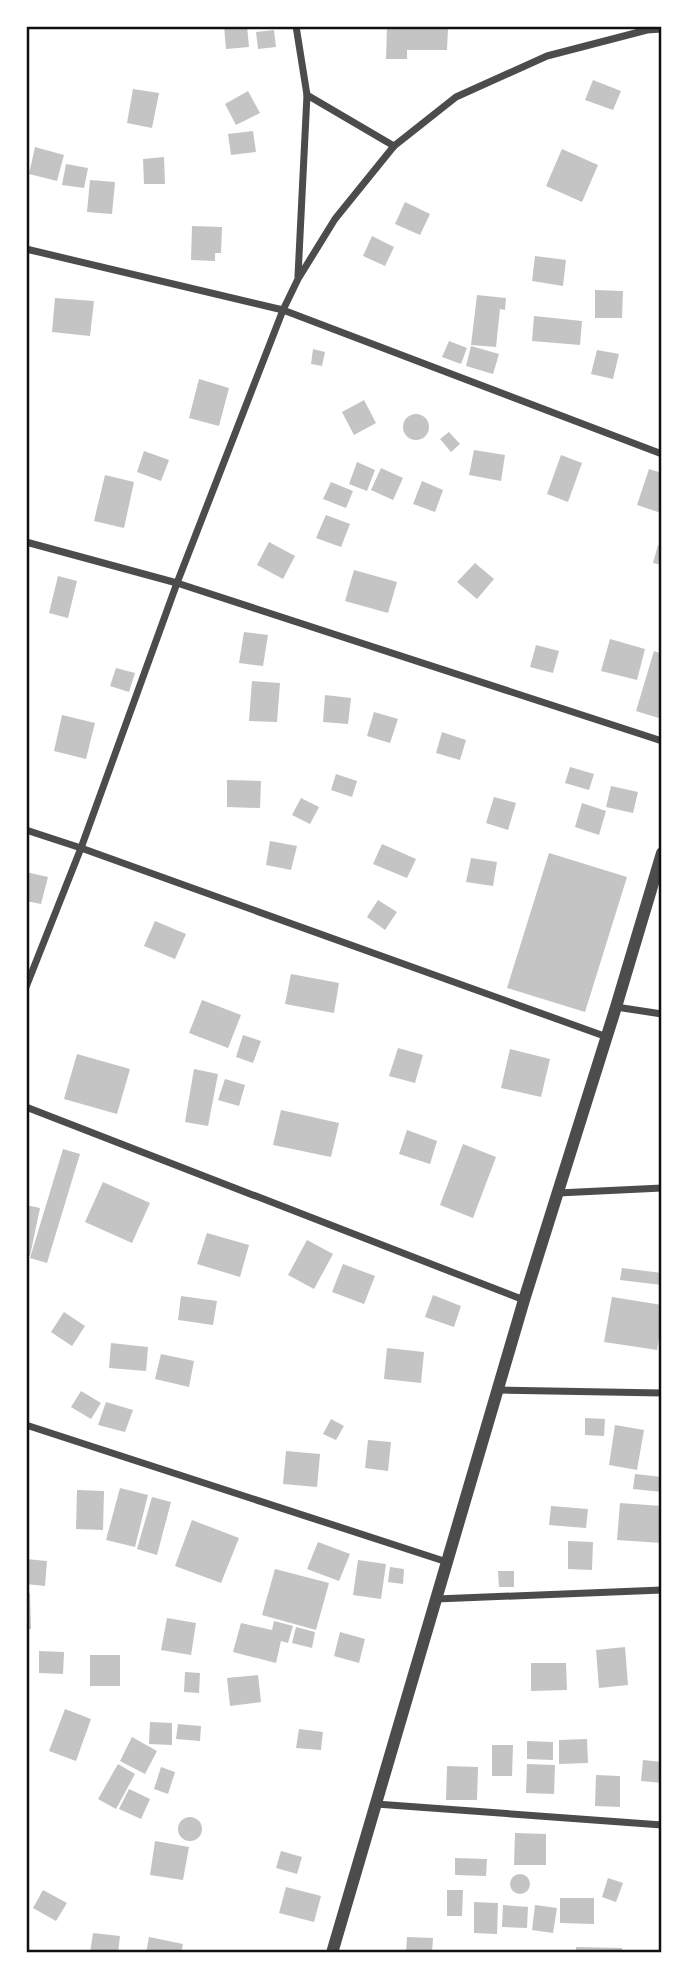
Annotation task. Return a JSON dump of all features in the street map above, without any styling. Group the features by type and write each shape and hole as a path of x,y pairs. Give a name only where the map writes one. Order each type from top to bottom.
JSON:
{"street":[{"path":"296,26 307,95 298,279"},
{"path":"26,987 43,949 177,583 283,310 298,279 335,219 394,146 456,97 547,56 647,30 662,29"},
{"path":"307,95 394,146"},
{"path":"26,249 283,310 662,454"},
{"path":"26,542 177,583 662,741"},
{"path":"26,830 607,1037"},
{"path":"332,1953 524,1300 662,853"},
{"path":"616,1007 662,1014"},
{"path":"26,1108 524,1300"},
{"path":"558,1193 662,1188"},
{"path":"498,1390 662,1393"},
{"path":"26,1425 447,1562"},
{"path":"436,1599 662,1590"},
{"path":"376,1804 662,1825"}],"building":[{"path":"224,26 247,26 249,47 226,49"},
{"path":"387,26 448,28 447,50 407,50 407,59 386,59"},
{"path":"274,30 276,47 258,49 256,32"},
{"path":"593,80 621,91 613,110 585,100"},
{"path":"133,89 159,93 152,128 127,123"},
{"path":"248,91 260,113 236,125 225,104"},
{"path":"253,131 256,152 231,155 228,134"},
{"path":"35,147 64,155 57,181 29,174"},
{"path":"562,149 598,165 582,202 546,186"},
{"path":"164,157 165,184 144,184 143,159"},
{"path":"66,164 88,168 84,188 62,185"},
{"path":"90,180 115,182 112,214 87,212"},
{"path":"405,202 430,214 420,235 395,224"},
{"path":"192,226 222,227 221,253 215,253 215,261 191,260"},
{"path":"372,236 394,247 385,266 363,256"},
{"path":"535,256 566,260 563,286 532,281"},
{"path":"595,290 623,291 622,318 595,318"},
{"path":"477,295 506,298 505,310 500,309 496,347 471,345"},
{"path":"55,298 94,301 90,336 52,332"},
{"path":"534,316 582,321 580,345 532,341"},
{"path":"449,341 467,348 461,364 442,357"},
{"path":"471,346 499,354 493,374 466,366"},
{"path":"313,349 325,352 322,366 311,364"},
{"path":"597,350 619,354 613,379 591,374"},
{"path":"199,379 229,388 219,426 189,418"},
{"path":"364,400 376,423 354,435 342,412"},
{"path":"416,414 425,418 429,427 425,436 416,440 407,436 403,427 407,418"},
{"path":"449,432 460,444 451,452 440,439"},
{"path":"474,450 505,455 501,481 469,475"},
{"path":"144,451 169,460 161,481 137,472"},
{"path":"561,455 582,463 568,502 547,494"},
{"path":"357,462 375,470 367,491 349,484"},
{"path":"381,468 403,478 393,500 371,490"},
{"path":"649,469 662,473 661,513 637,505"},
{"path":"105,475 134,482 124,528 94,521"},
{"path":"422,481 443,490 435,512 413,504"},
{"path":"331,482 353,491 346,508 323,499"},
{"path":"326,515 350,524 341,547 316,538"},
{"path":"269,542 295,556 283,579 257,565"},
{"path":"658,545 662,546 662,565 653,563"},
{"path":"475,563 494,579 477,599 457,582"},
{"path":"354,570 397,582 388,613 345,601"},
{"path":"58,576 77,581 68,618 49,613"},
{"path":"244,632 268,635 263,666 239,663"},
{"path":"610,639 645,649 637,680 601,671"},
{"path":"536,645 559,651 553,673 530,667"},
{"path":"654,651 662,654 662,719 636,711"},
{"path":"116,668 135,673 129,692 110,686"},
{"path":"252,681 280,683 277,722 249,721"},
{"path":"325,695 351,698 348,724 323,722"},
{"path":"374,712 398,719 390,743 367,736"},
{"path":"62,715 95,723 86,759 54,751"},
{"path":"442,732 466,740 460,760 436,753"},
{"path":"570,767 594,774 589,790 565,783"},
{"path":"336,774 357,781 352,797 331,790"},
{"path":"227,780 261,781 260,808 227,807"},
{"path":"611,786 638,792 633,813 606,807"},
{"path":"494,797 516,803 508,830 486,823"},
{"path":"301,798 319,807 310,824 292,815"},
{"path":"582,803 606,811 599,835 575,827"},
{"path":"270,841 297,846 291,870 266,865"},
{"path":"382,844 416,859 407,878 373,864"},
{"path":"549,853 627,877 585,1012 507,988"},
{"path":"471,858 497,862 493,886 466,882"},
{"path":"26,872 48,877 41,904 26,901"},
{"path":"378,900 397,912 385,930 367,917"},
{"path":"155,921 186,934 175,959 144,946"},
{"path":"291,974 339,983 334,1013 285,1004"},
{"path":"202,1000 241,1015 228,1048 189,1033"},
{"path":"243,1035 261,1041 253,1063 236,1057"},
{"path":"398,1048 423,1055 415,1083 389,1076"},
{"path":"510,1049 550,1059 541,1097 501,1088"},
{"path":"77,1054 130,1069 117,1114 64,1099"},
{"path":"194,1069 218,1074 208,1126 185,1122"},
{"path":"225,1079 245,1085 239,1106 218,1100"},
{"path":"281,1110 339,1123 331,1157 273,1145"},
{"path":"407,1130 437,1141 430,1164 399,1154"},
{"path":"463,1144 496,1157 473,1218 440,1205"},
{"path":"63,1149 80,1154 47,1263 30,1258"},
{"path":"103,1182 150,1203 132,1243 85,1222"},
{"path":"26,1205 40,1208 30,1256 26,1256"},
{"path":"207,1233 249,1245 240,1277 197,1264"},
{"path":"307,1240 333,1254 314,1289 288,1275"},
{"path":"343,1264 375,1276 364,1304 332,1292"},
{"path":"622,1268 662,1273 662,1285 620,1280"},
{"path":"433,1295 461,1306 454,1327 425,1317"},
{"path":"181,1296 217,1301 213,1325 178,1320"},
{"path":"612,1297 662,1305 657,1350 604,1342"},
{"path":"64,1312 85,1326 72,1346 51,1332"},
{"path":"111,1343 148,1347 146,1371 109,1368"},
{"path":"387,1348 424,1352 421,1383 384,1379"},
{"path":"161,1354 194,1361 189,1387 155,1379"},
{"path":"81,1391 101,1403 91,1419 71,1407"},
{"path":"106,1402 133,1410 125,1432 98,1425"},
{"path":"585,1418 605,1419 604,1436 585,1435"},
{"path":"331,1419 344,1426 336,1440 323,1434"},
{"path":"615,1425 644,1430 637,1470 609,1465"},
{"path":"368,1440 391,1442 388,1471 365,1468"},
{"path":"286,1451 320,1454 317,1487 283,1484"},
{"path":"635,1474 662,1477 662,1492 633,1489"},
{"path":"120,1488 148,1495 135,1547 106,1540"},
{"path":"77,1490 104,1491 103,1530 76,1529"},
{"path":"152,1497 171,1502 157,1555 137,1549"},
{"path":"620,1503 662,1506 662,1543 617,1540"},
{"path":"551,1506 588,1509 586,1528 549,1525"},
{"path":"192,1520 239,1538 221,1583 175,1566"},
{"path":"568,1541 593,1542 592,1570 568,1569"},
{"path":"318,1542 350,1554 339,1581 307,1569"},
{"path":"26,1559 47,1561 45,1586 26,1584"},
{"path":"358,1560 386,1564 381,1599 353,1595"},
{"path":"390,1567 404,1569 403,1584 388,1582"},
{"path":"275,1569 329,1583 316,1630 262,1615"},
{"path":"498,1571 514,1571 514,1587 499,1587"},
{"path":"26,1593 30,1593 31,1629 26,1629"},
{"path":"167,1618 196,1623 191,1655 161,1650"},
{"path":"274,1621 293,1626 288,1643 281,1641 276,1663 233,1652 241,1623 272,1630"},
{"path":"296,1627 315,1632 312,1648 292,1643"},
{"path":"340,1632 365,1639 359,1663 334,1656"},
{"path":"625,1647 628,1685 599,1688 596,1650"},
{"path":"39,1651 64,1652 63,1674 39,1673"},
{"path":"90,1655 120,1655 120,1686 90,1686"},
{"path":"531,1663 566,1663 567,1690 531,1691"},
{"path":"185,1672 200,1673 199,1693 184,1692"},
{"path":"258,1675 261,1702 230,1706 227,1678"},
{"path":"65,1709 91,1719 76,1761 49,1751"},
{"path":"150,1722 172,1723 172,1745 149,1744"},
{"path":"178,1724 201,1726 200,1741 176,1739"},
{"path":"299,1729 323,1732 321,1750 296,1748"},
{"path":"132,1737 157,1751 145,1774 120,1761"},
{"path":"587,1739 588,1763 559,1764 559,1740"},
{"path":"527,1741 553,1742 553,1760 527,1759"},
{"path":"492,1745 513,1745 512,1776 492,1776"},
{"path":"643,1760 662,1762 662,1783 641,1781"},
{"path":"118,1764 135,1774 116,1809 98,1799"},
{"path":"527,1764 555,1765 554,1794 526,1793"},
{"path":"447,1766 478,1767 477,1800 446,1800"},
{"path":"161,1767 175,1772 168,1794 154,1789"},
{"path":"596,1775 620,1776 620,1807 595,1806"},
{"path":"129,1789 150,1799 141,1819 119,1809"},
{"path":"190,1817 198,1821 202,1829 198,1837 190,1841 182,1837 178,1829 182,1821"},
{"path":"515,1833 546,1834 546,1865 514,1865"},
{"path":"155,1841 189,1847 183,1880 150,1875"},
{"path":"281,1851 302,1857 297,1874 276,1868"},
{"path":"455,1858 487,1859 486,1876 455,1875"},
{"path":"516,1874 524,1874 530,1884 524,1894 516,1894 510,1888 510,1880"},
{"path":"608,1878 623,1883 616,1902 602,1897"},
{"path":"286,1887 321,1896 314,1922 279,1913"},
{"path":"43,1890 67,1903 56,1921 33,1908"},
{"path":"447,1890 463,1890 462,1916 447,1916"},
{"path":"560,1898 594,1898 594,1924 560,1923"},
{"path":"474,1902 498,1903 497,1934 474,1933"},
{"path":"503,1905 528,1907 527,1928 502,1927"},
{"path":"535,1905 557,1908 553,1933 532,1930"},
{"path":"93,1933 120,1936 118,1953 90,1953"},
{"path":"149,1937 183,1944 181,1953 146,1953"},
{"path":"407,1937 433,1938 432,1953 406,1953"},
{"path":"576,1947 622,1948 622,1953 576,1953"}]}
